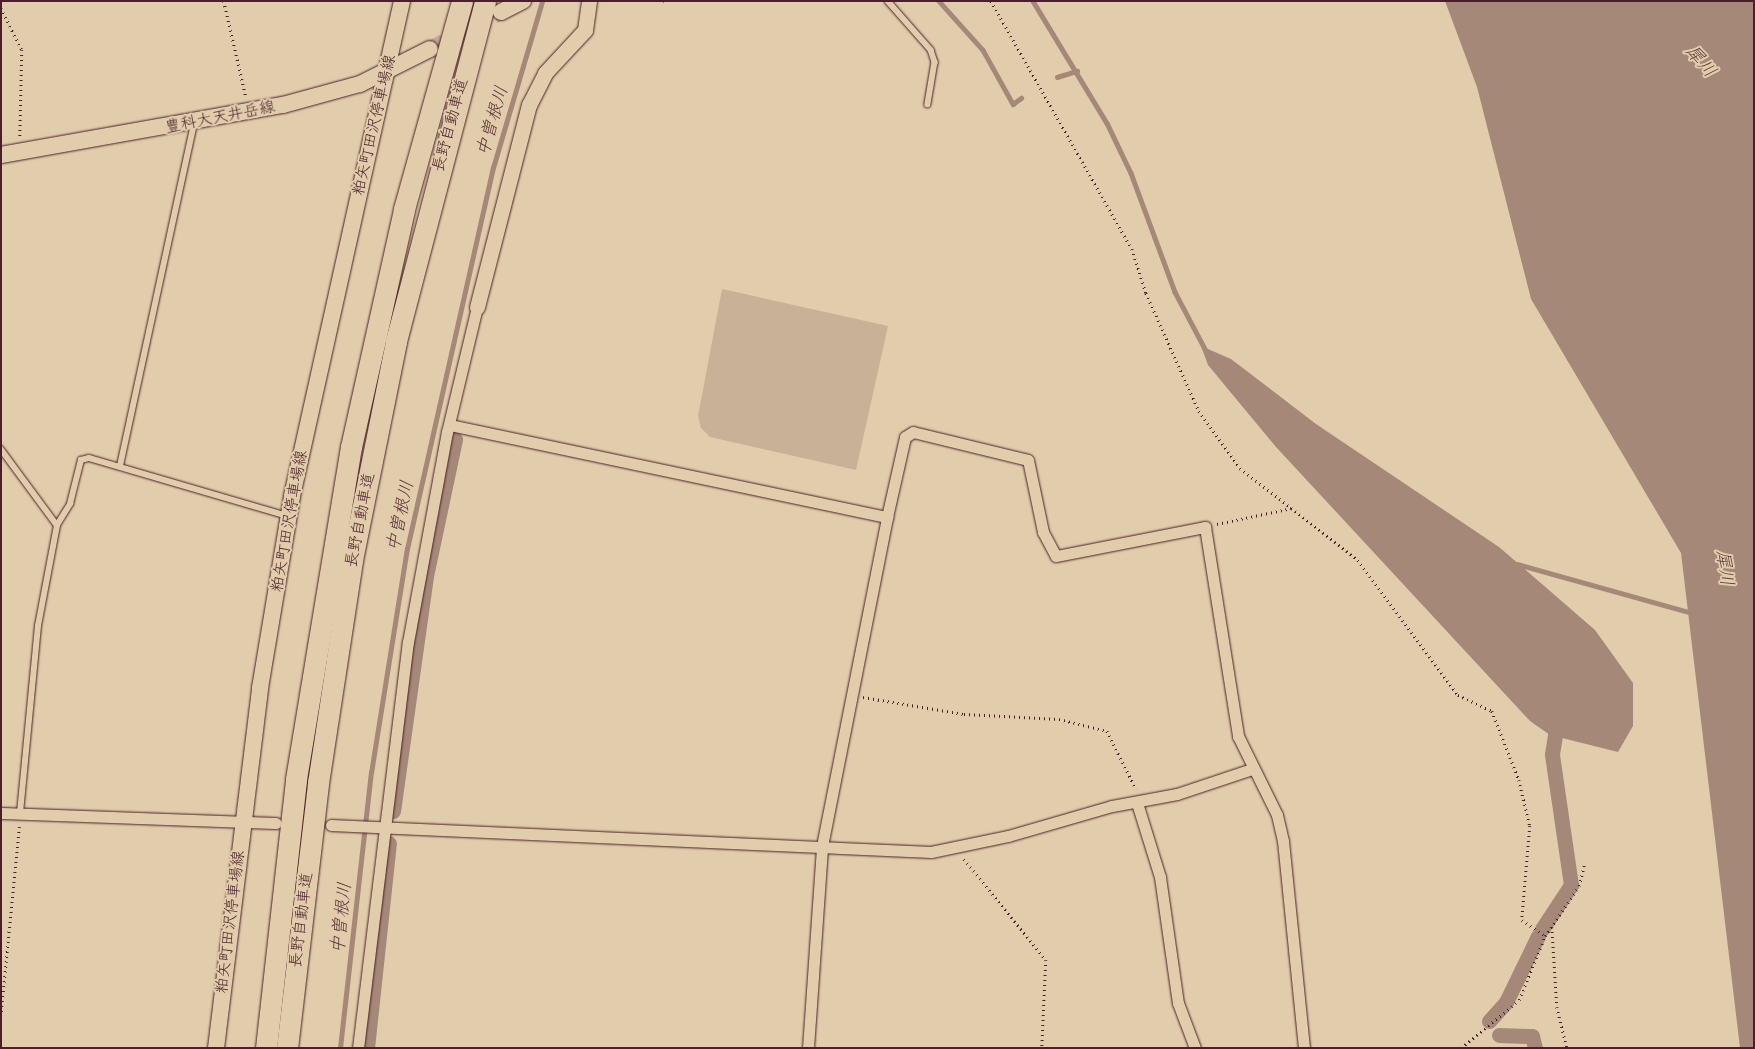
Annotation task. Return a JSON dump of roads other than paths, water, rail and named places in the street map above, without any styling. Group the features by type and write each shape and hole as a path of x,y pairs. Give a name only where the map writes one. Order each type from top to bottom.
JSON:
{"highway":[{"name":"長野自動車道","path":"266,1048 296,779 351,447 404,209 462,1"},
{"name":"長野自動車道","path":"288,1048 318,783 352,560 396,341 493,7"}],"main road":[{"name":"粕矢町田沢停車場線","path":"216,1048 242,822 289,516 385,70 402,1"},
{"path":"493,7 523,1"},
{"name":"豊科大天井岳線","path":"1,156 250,113 360,84 430,49"}],"street":[{"path":"358,1048 379,827 408,642 450,425 477,308 529,105 545,73 585,30 589,1"},
{"path":"450,425 887,517"},
{"path":"808,1048 822,846 854,694 887,517 905,437 918,432 1028,460 1043,532 1056,556 1205,527 1230,704 1252,769 1277,815 1283,841 1304,1048"},
{"path":"331,825 931,852 956,848 1137,803 1252,769"},
{"path":"1137,803 1160,877 1178,1003 1195,1048"},
{"path":"1,813 276,823"}],"lane":[{"path":"888,1 931,50 935,62 928,104"},
{"path":"120,466 194,123"},
{"path":"1,448 57,524"},
{"path":"20,813 38,626 57,524 70,504 81,460 89,458 120,466 289,516"}],"water":[{"name":"犀川","path":"1445,1 1754,1 1754,1048 1740,1048 1681,553 1531,299 1477,87"},
{"path":"1201,346 1231,359 1316,424 1499,547 1595,630 1633,683 1633,726 1618,752 1550,735 1530,721 1276,447 1208,365"}],"waterway":[{"name":"中曽根川","path":"340,1048 371,773 407,549 493,168 542,1"},
{"path":"939,1 983,50 1013,104 1021,98"},
{"path":"1033,1 1107,123 1131,173 1175,292 1205,349"},
{"path":"1057,77 1077,71"},
{"path":"393,811 426,576 455,439"},
{"path":"1517,564 1692,613"},
{"path":"1542,929 1571,885 1552,754 1558,717"},
{"path":"367,1048 389,843"},
{"path":"1489,1021 1506,1002 1538,936"},
{"path":"1499,1035 1532,1036 1535,1048"}],"tunnel":[{"path":"430,49 501,12"}]}
